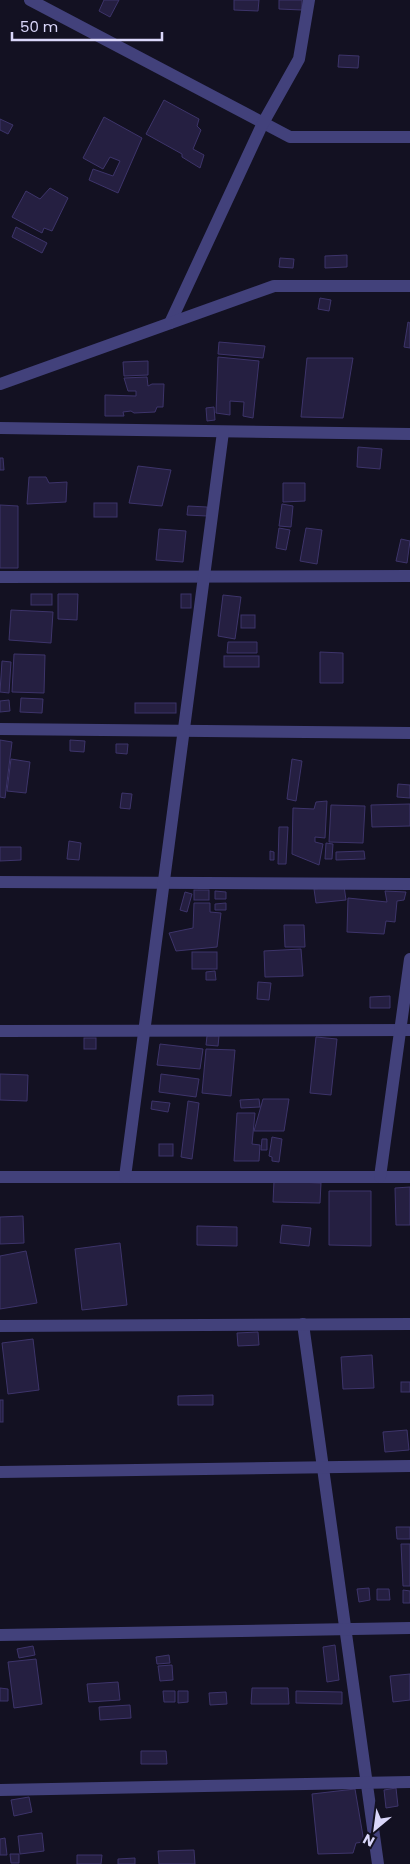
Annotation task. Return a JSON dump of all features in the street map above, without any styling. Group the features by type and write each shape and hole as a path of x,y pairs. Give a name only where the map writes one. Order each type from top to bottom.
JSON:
{"street":[{"path":"30,0 290,137 410,137"},
{"path":"170,323 263,123 299,59 309,0"},
{"path":"0,384 274,286 410,286"},
{"path":"0,428 410,434"},
{"path":"125,1177 223,432"},
{"path":"0,577 410,576"},
{"path":"0,729 410,733"},
{"path":"0,882 410,884"},
{"path":"380,1177 405,1030 410,959"},
{"path":"0,1031 405,1030"},
{"path":"0,1177 410,1177"},
{"path":"303,1324 378,1864"},
{"path":"0,1326 410,1324"},
{"path":"0,1472 410,1466"},
{"path":"0,1635 410,1628"},
{"path":"0,1790 410,1782"}],"building":[{"path":"104,0 119,0 110,17 99,11"},
{"path":"234,0 259,0 258,11 234,10"},
{"path":"279,0 302,0 302,10 279,9"},
{"path":"339,55 359,56 358,68 338,67"},
{"path":"164,100 199,119 197,126 201,130 193,149 204,155 200,168 182,157 182,154 146,134"},
{"path":"104,117 142,138 118,193 89,180 93,169 113,176 120,161 110,157 103,169 83,158"},
{"path":"0,119 13,125 8,134 0,130"},
{"path":"50,188 68,198 52,231 44,228 42,233 12,217 26,191 40,199"},
{"path":"16,227 47,243 42,253 12,237"},
{"path":"347,255 347,267 325,268 325,256"},
{"path":"280,258 294,259 293,268 279,267"},
{"path":"320,298 331,300 329,311 318,309"},
{"path":"408,322 410,323 410,348 404,347"},
{"path":"219,342 265,346 263,358 218,354"},
{"path":"218,357 259,361 253,418 243,416 244,402 230,401 230,415 216,413"},
{"path":"307,358 353,358 343,418 301,417"},
{"path":"148,361 148,375 124,376 123,362"},
{"path":"147,377 148,386 164,384 163,407 157,407 155,412 134,413 131,411 123,412 124,416 105,416 105,395 136,396 136,391 128,391 124,378"},
{"path":"214,407 215,420 207,421 206,408"},
{"path":"358,447 382,449 380,469 357,467"},
{"path":"0,458 3,458 4,470 0,470"},
{"path":"138,466 171,470 162,506 129,503"},
{"path":"29,477 46,477 49,483 67,482 66,502 27,504"},
{"path":"283,483 305,483 305,501 283,502"},
{"path":"94,503 117,503 117,517 94,517"},
{"path":"282,504 293,506 291,527 279,526"},
{"path":"0,505 18,506 18,568 0,568"},
{"path":"188,506 207,507 207,516 187,515"},
{"path":"279,528 290,530 286,550 276,548"},
{"path":"306,528 322,530 317,564 300,561"},
{"path":"159,529 186,531 183,562 156,560"},
{"path":"401,539 410,541 407,563 396,561"},
{"path":"31,594 52,594 52,605 31,605"},
{"path":"58,594 78,594 77,620 58,619"},
{"path":"181,594 191,594 191,608 181,608"},
{"path":"223,595 241,597 235,639 218,636"},
{"path":"11,610 53,612 51,643 9,640"},
{"path":"241,615 255,615 255,628 241,628"},
{"path":"228,642 257,642 257,653 227,653"},
{"path":"320,652 343,653 343,683 320,683"},
{"path":"14,654 45,655 44,693 12,692"},
{"path":"224,656 259,656 259,667 224,667"},
{"path":"2,661 11,662 9,693 0,692"},
{"path":"21,698 43,699 42,713 20,712"},
{"path":"9,700 10,711 0,712 0,701"},
{"path":"135,703 176,703 176,713 135,713"},
{"path":"0,740 12,742 5,798 0,797"},
{"path":"70,740 85,741 84,752 70,751"},
{"path":"116,744 128,744 127,754 116,753"},
{"path":"11,759 30,762 26,793 7,791"},
{"path":"292,759 302,761 296,801 287,799"},
{"path":"398,784 410,785 410,798 397,797"},
{"path":"122,793 132,794 130,809 120,808"},
{"path":"327,801 325,838 315,837 315,842 323,844 319,865 292,854 293,808 314,809 316,802"},
{"path":"410,804 410,826 372,827 371,805"},
{"path":"331,805 365,806 363,843 329,842"},
{"path":"279,827 288,827 286,864 278,864"},
{"path":"69,841 81,843 79,860 67,859"},
{"path":"326,843 333,844 332,859 325,859"},
{"path":"0,847 21,847 21,860 0,861"},
{"path":"270,851 274,852 274,860 270,860"},
{"path":"364,851 365,859 336,860 336,852"},
{"path":"344,886 346,900 316,903 314,889"},
{"path":"194,890 209,890 209,900 194,900"},
{"path":"215,891 226,892 226,899 215,899"},
{"path":"385,891 406,892 404,900 397,901 395,922 386,921 384,934 347,932 348,898 387,902"},
{"path":"185,892 192,894 187,912 180,910"},
{"path":"194,903 210,903 210,912 221,913 217,947 176,951 169,933 193,928"},
{"path":"226,903 226,910 215,910 215,904"},
{"path":"284,925 304,925 305,947 285,947"},
{"path":"301,949 303,976 265,977 264,951"},
{"path":"192,952 217,952 217,969 192,969"},
{"path":"215,971 216,980 206,980 206,972"},
{"path":"258,982 271,983 269,1000 257,999"},
{"path":"390,996 390,1008 370,1008 370,997"},
{"path":"207,1036 219,1036 218,1046 206,1045"},
{"path":"316,1037 337,1039 331,1095 310,1093"},
{"path":"84,1038 96,1038 96,1049 84,1049"},
{"path":"160,1044 203,1049 200,1069 157,1065"},
{"path":"206,1049 235,1050 231,1096 202,1093"},
{"path":"0,1074 28,1075 27,1101 0,1100"},
{"path":"161,1074 199,1079 196,1097 159,1092"},
{"path":"259,1099 260,1107 241,1108 240,1100"},
{"path":"263,1099 289,1099 284,1131 254,1131"},
{"path":"152,1101 170,1103 168,1112 151,1109"},
{"path":"188,1101 199,1103 192,1159 181,1157"},
{"path":"237,1113 255,1113 252,1144 260,1145 259,1161 234,1161"},
{"path":"272,1137 282,1139 279,1162 272,1161 272,1157 269,1156"},
{"path":"262,1139 267,1139 267,1150 261,1150"},
{"path":"159,1144 173,1144 173,1156 159,1156"},
{"path":"274,1181 321,1183 320,1203 273,1202"},
{"path":"410,1187 410,1225 396,1225 395,1188"},
{"path":"329,1191 371,1191 371,1246 329,1245"},
{"path":"23,1216 24,1243 0,1244 0,1217"},
{"path":"282,1225 311,1228 309,1246 280,1243"},
{"path":"197,1226 237,1227 237,1246 197,1245"},
{"path":"120,1243 127,1305 82,1310 75,1249"},
{"path":"26,1251 37,1303 0,1309 0,1256"},
{"path":"258,1332 259,1345 238,1346 237,1333"},
{"path":"33,1339 39,1390 8,1394 2,1343"},
{"path":"372,1355 374,1388 343,1389 341,1357"},
{"path":"401,1382 410,1382 410,1392 401,1392"},
{"path":"213,1395 213,1405 178,1405 178,1396"},
{"path":"0,1400 3,1400 3,1422 0,1422"},
{"path":"407,1430 409,1450 385,1452 383,1432"},
{"path":"396,1527 410,1527 410,1539 397,1539"},
{"path":"401,1544 410,1544 410,1586 403,1586"},
{"path":"369,1588 370,1600 359,1602 357,1589"},
{"path":"377,1589 389,1589 390,1600 377,1600"},
{"path":"403,1590 410,1591 410,1603 403,1603"},
{"path":"335,1645 339,1680 327,1682 323,1647"},
{"path":"33,1646 35,1655 19,1658 17,1649"},
{"path":"169,1655 170,1663 157,1664 156,1657"},
{"path":"36,1659 42,1704 14,1708 8,1662"},
{"path":"172,1665 173,1680 160,1681 158,1666"},
{"path":"410,1674 410,1700 393,1702 390,1676"},
{"path":"118,1682 120,1700 89,1702 87,1684"},
{"path":"0,1688 8,1689 8,1701 0,1701"},
{"path":"252,1688 288,1688 289,1704 251,1704"},
{"path":"163,1691 175,1691 175,1702 164,1702"},
{"path":"178,1691 188,1691 188,1702 178,1703"},
{"path":"296,1691 342,1692 342,1704 296,1703"},
{"path":"226,1692 227,1704 210,1705 209,1693"},
{"path":"130,1705 131,1718 100,1720 99,1707"},
{"path":"141,1751 166,1751 167,1764 141,1764"},
{"path":"396,1788 398,1806 386,1808 384,1790"},
{"path":"355,1789 364,1842 356,1843 353,1853 318,1854 312,1794"},
{"path":"29,1797 32,1812 14,1816 11,1800"},
{"path":"42,1833 44,1851 20,1854 18,1836"},
{"path":"5,1838 7,1855 0,1855 0,1839"},
{"path":"194,1850 195,1864 159,1864 158,1851"},
{"path":"10,1854 19,1854 19,1863 11,1863"},
{"path":"77,1855 102,1855 101,1864 77,1864"},
{"path":"135,1858 135,1864 118,1864 118,1859"}]}
